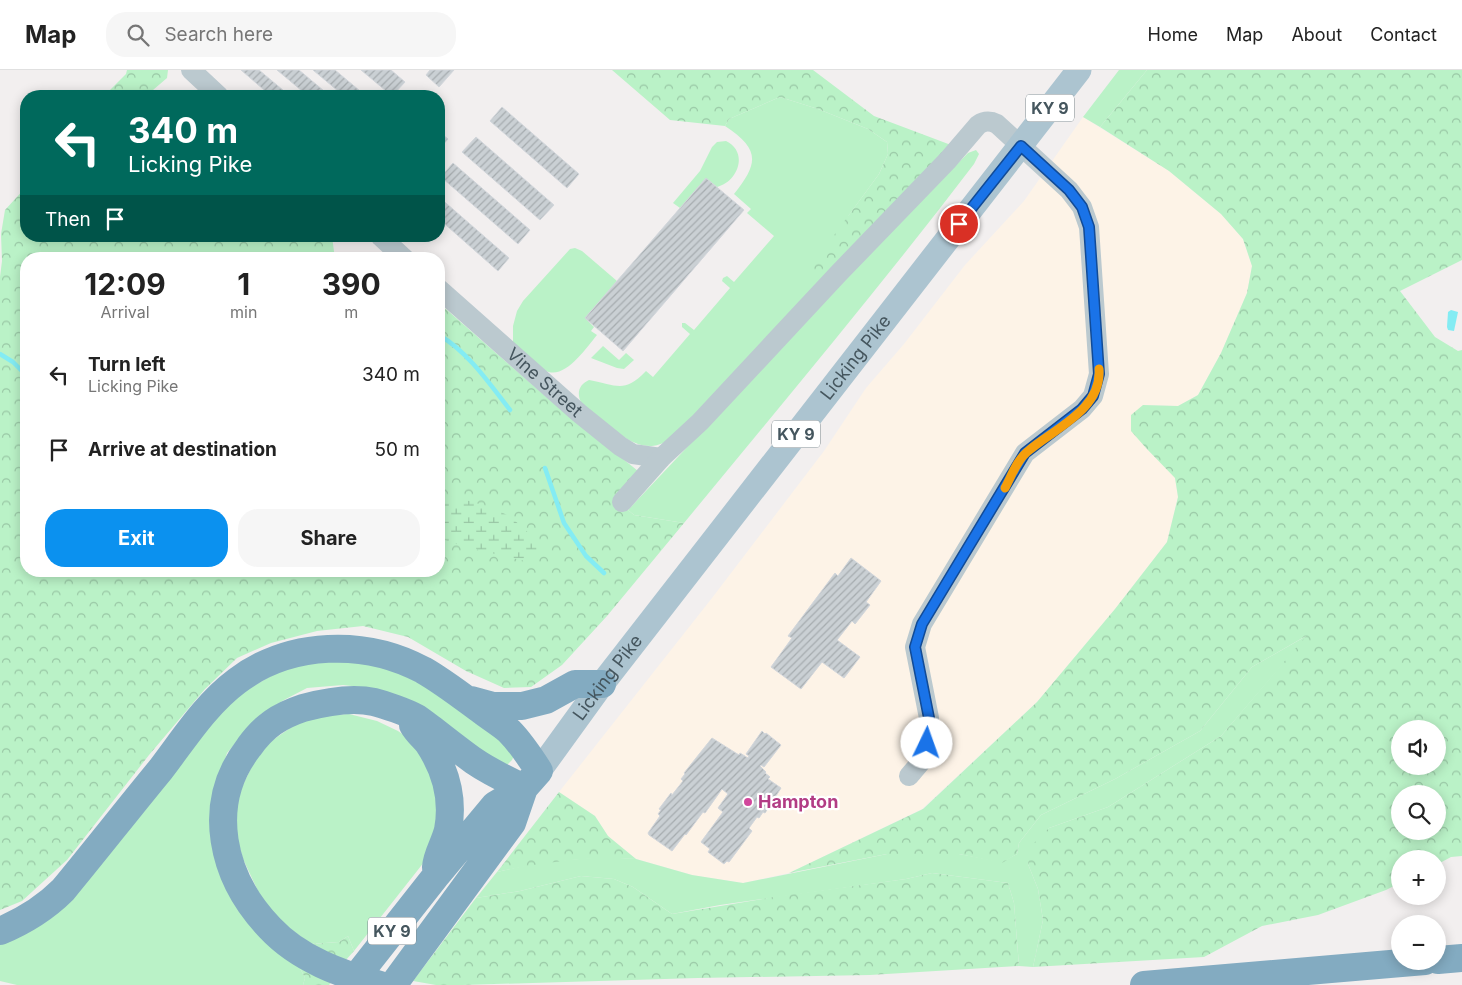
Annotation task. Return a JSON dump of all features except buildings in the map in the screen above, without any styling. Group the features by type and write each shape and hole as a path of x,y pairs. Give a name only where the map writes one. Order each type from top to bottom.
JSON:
{"highway":[{"path":"0,931 23,922 63,890 194,726 236,682 257,668 283,657 312,650 342,647 395,657 434,676 508,730 526,753 531,779 496,775 417,718 374,702 355,700 315,705 280,717 255,739 242,756 233,771 227,790 222,830 232,868 255,910 271,929 299,952 341,972 380,985"},
{"path":"461,696 493,706 522,706 546,700 575,684 602,684"},
{"path":"408,715 414,728 428,743 442,767 448,784 451,813 446,840 436,863 435,877"},
{"name":"Licking Pike","path":"350,985 494,806 531,779"},
{"name":"Licking Pike","path":"393,985 512,822 531,779"},
{"path":"1446,959 1462,958"},
{"path":"1144,985 1391,964"}],"main road":[{"name":"Licking Pike","path":"531,779 602,684 1079,70"}],"street":[{"path":"192,70 213,90"},
{"path":"622,502 661,458 700,422 838,274 948,160 978,125 984,121 992,122 1069,190 1082,207 1089,227 1099,374 1093,396 1082,409 1025,453 922,624 915,647 929,718 927,743 920,763 908,776"},
{"path":"387,242 397,252"},
{"name":"Vine Street","path":"445,293 620,446 633,454 661,458"}],"shaded area":[{"path":"1083,117 1169,171 1221,214 1243,239 1252,266 1247,293 1221,353 1198,395 1178,406 1143,405 1146,448 1175,477 1178,497 1167,542 1115,609 1037,702 922,809 789,873 743,883 692,875 636,859 608,836 595,816 559,792 712,598 824,451 866,388 904,344 965,265 1024,201"}],"green space":[{"path":"127,70 168,70 167,78 153,90 110,90 126,74"},
{"path":"612,70 813,70 874,116 951,145 814,290 811,278 815,261 879,174 888,154 887,142 868,129 818,109 780,97 729,119 725,126 670,120"},
{"path":"1119,70 1147,70 1100,127 1083,117"},
{"path":"1147,70 1462,70 1462,260 1400,291 1435,337 1458,351 1462,350 1462,856 1446,860 1446,850 1391,850 1391,888 1318,915 1262,926 1204,957 1033,967 1043,920 1038,889 1028,864 1031,846 1049,828 1108,807 1221,736 1306,636 1252,667 1200,731 1115,779 1041,815 1019,843 1017,854 1002,863 959,854 887,854 789,873 923,809 1037,702 1115,609 1167,542 1178,497 1175,478 1131,431 1131,415 1143,405 1178,406 1198,395 1221,353 1247,293 1252,266 1243,239 1221,214 1169,171 1100,127"},
{"path":"780,97 818,109 868,129 887,142 888,154 879,174 849,215 814,290 685,427 661,444 652,446 636,443 621,435 584,406 579,395 580,389 589,380 620,386 632,383 646,371 653,377 690,334 682,327 682,323 685,323 694,330 730,288 722,281 723,278 727,276 734,282 774,236 747,213 751,209 734,194 748,174 752,157 750,149 745,142 725,126 729,119"},
{"path":"726,141 733,146 739,159 738,166 731,179 717,187 706,178 680,208 673,203 700,171 712,147 717,142"},
{"path":"976,150 979,154 974,164 939,210 831,345 684,523 634,515 628,510 868,255 968,153"},
{"path":"20,194 20,242 333,242 334,252 20,252 20,577 445,577 445,308 551,401 638,471 615,499 634,515 684,523 607,616 562,665 531,687 504,688 466,671 408,637 363,626 317,631 271,643 237,658 205,689 149,755 67,860 22,901 0,910 0,277 2,261 1,234 5,210"},
{"path":"575,248 582,251 617,281 585,318 594,327 591,331 597,335 568,367 553,373 538,366 513,342 513,326 517,311 523,301 570,249"},
{"path":"603,346 619,360 626,353 634,360 624,369 591,358"},
{"path":"445,496 480,504 503,513 519,524 544,550 525,561 445,540"},
{"path":"1308,635 1221,736 1108,807 1049,828 1028,864 1038,889 1043,920 1033,967 1019,966 1014,903 1008,883 932,873 906,879 720,905 672,914 633,887 614,879 581,876 520,891 476,898 497,872 542,862 604,857 636,859 692,875 743,883 887,854 959,854 1002,862 1017,854 1019,843 1041,815 1115,779 1200,731 1252,667"},
{"path":"366,658 447,696 515,753 512,760 505,767 368,688 343,685 307,688 261,714 249,727 227,753 221,773 214,826 296,960 305,978 303,985 17,985 0,981 0,944 227,701 294,663"},
{"path":"349,714 377,721 398,731 414,742 441,787 432,852 354,951 348,936 339,942 311,944 277,919 259,893 243,859 237,838 236,816 240,791 254,762 270,742 293,726 318,716"},
{"path":"559,792 595,816 608,836 636,859 600,858 566,861 497,872"},
{"path":"932,873 1008,883 1014,903 1019,966 870,975 462,985 436,985 413,981 476,898 520,891 581,876 614,879 633,887 672,914 780,896 906,879"},
{"path":"348,936 354,951 345,961 311,944 339,942"},
{"path":"296,960 336,977 329,985 303,985 305,978"}],"water":[{"path":"1451,310 1458,312 1454,331 1448,330 1447,327 1448,312"}],"waterway":[{"path":"445,339 469,359 510,410"},
{"path":"0,354 20,369"},
{"path":"545,468 564,523 586,556 604,573"}],"slow traffic":[{"path":"1005,488 1025,453 1082,409 1093,396 1099,369"}],"place":[{"name":"Hampton","path":"748,802"}],"route":[{"path":"927,743 929,718 915,647 922,624 1025,453 1082,409 1093,396 1099,374 1089,227 1082,207 1069,190 1021,146 959,224"}]}
